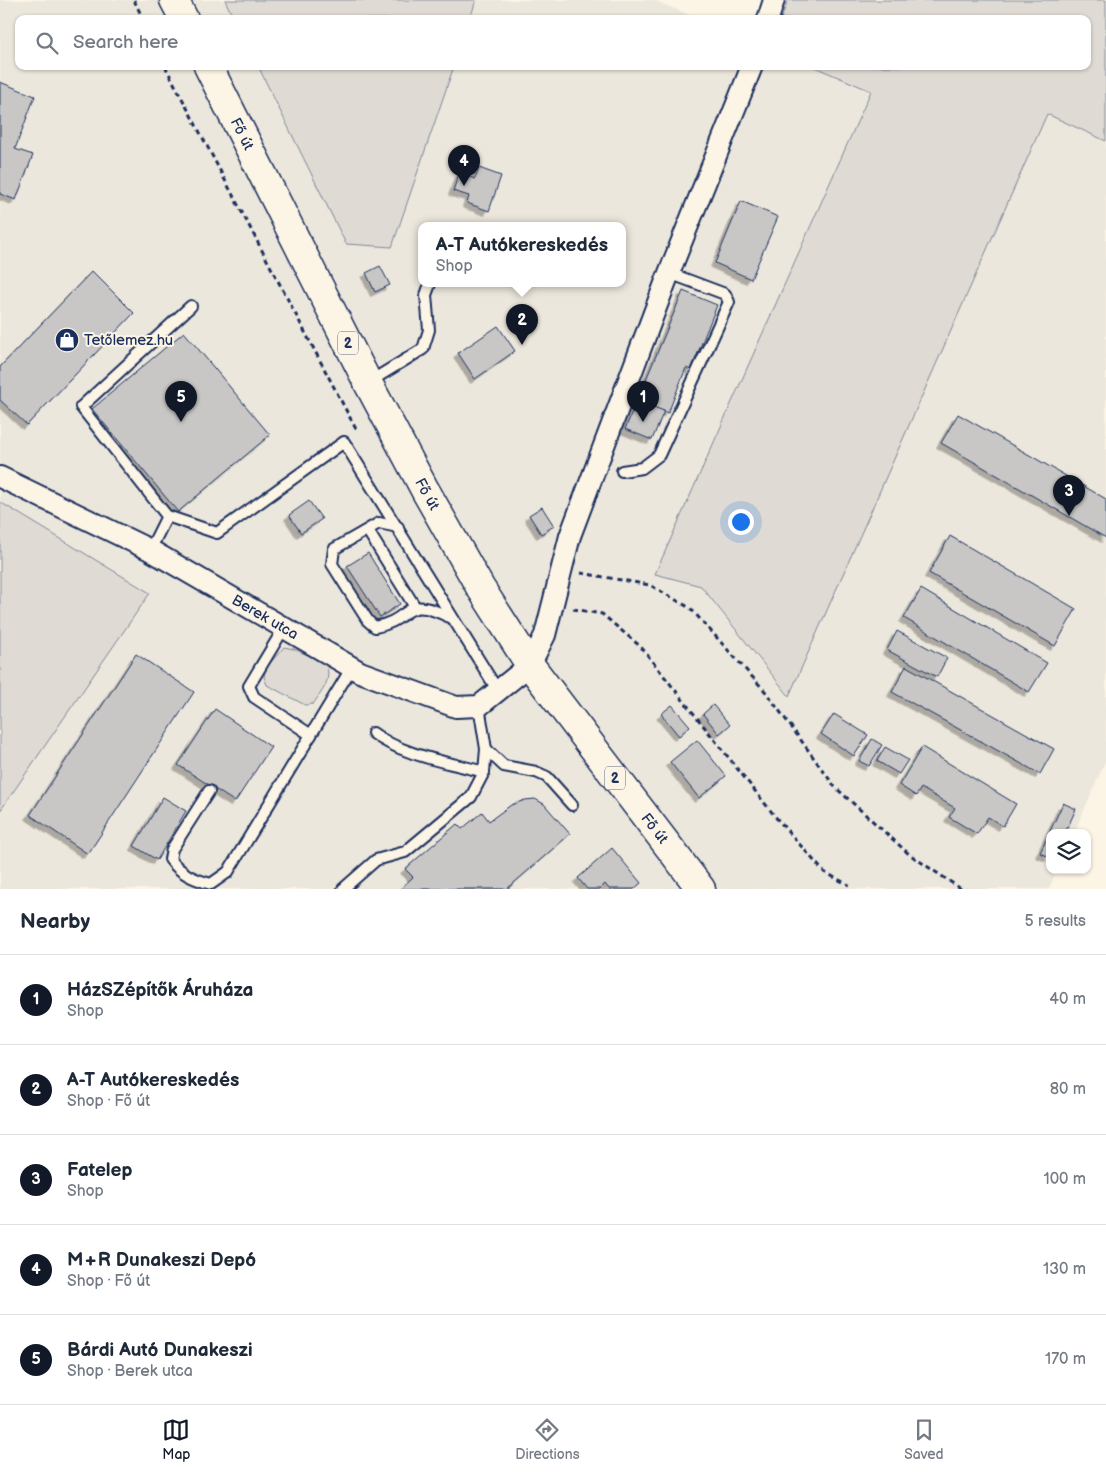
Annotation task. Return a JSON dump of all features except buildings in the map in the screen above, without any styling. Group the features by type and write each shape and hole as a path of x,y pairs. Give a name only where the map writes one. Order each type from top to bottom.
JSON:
{"main road":[{"path":"174,0 182,15"},
{"name":"Fő út","path":"210,70 368,383 425,490 480,587 530,665 701,889"}],"street":[{"path":"769,15 774,0"},
{"path":"479,706 530,665 545,635 570,536 669,272 750,70"},
{"name":"Berek utca","path":"0,476 150,550 352,667 456,707 479,706"}],"lane":[{"path":"622,471 642,468 659,455 729,302 724,294 669,272"},
{"path":"368,383 423,349 429,330 426,295 429,287"},
{"path":"190,306 81,408 167,516 217,533 344,442 498,691"},
{"path":"150,550 167,516"},
{"path":"398,527 379,523 334,550 332,564 368,621 375,626 382,625 415,607 431,608 452,619"},
{"path":"368,531 415,607"},
{"path":"284,628 249,686 254,697 311,735"},
{"path":"209,791 172,849 170,859 179,871 194,880 211,884 228,872 352,667"},
{"path":"343,889 376,860 405,852 471,797 484,772 486,749 479,706"},
{"path":"373,732 385,742 419,754 484,772"},
{"path":"486,749 504,766 536,772 547,777 572,805"}],"path":[{"path":"134,0 141,15"},
{"path":"167,70 362,439"},
{"path":"561,570 625,579 650,585 690,608 765,691 835,787 908,854 961,889"},
{"path":"553,606 602,614 641,647 778,820 824,872 849,885"}],"shaded area":[{"path":"0,0 225,0 232,15 15,15 15,70 260,70 347,244 392,247 453,70 822,70 871,90 655,574 701,586 788,696 1047,114 1106,141 1106,760 1076,829 1046,829 1046,874 1055,874 1049,889 0,889"},
{"path":"225,0 476,0 471,15 232,15"},
{"path":"476,0 654,0 689,15 471,15"},
{"path":"788,0 1106,0 1106,141 1047,114 789,696 701,586 655,574 871,91 821,70 1091,70 1091,15 782,15"},
{"path":"260,70 453,70 392,247 346,244"},
{"path":"0,502 150,593 0,811"},
{"path":"284,647 294,649 326,663 328,669 327,680 313,704 305,705 267,685 264,677 266,668"}],"place":[{"name":"M+R Dunakeszi Depó","path":"464,186"},
{"name":"Tetőlemez.hu","path":"67,340"},
{"name":"A-T Autókereskedés","path":"522,345"},
{"name":"Bárdi Autó Dunakeszi","path":"181,422"},
{"name":"HázSZépítők Áruháza","path":"643,422"},
{"name":"Fatelep","path":"1069,516"}]}
